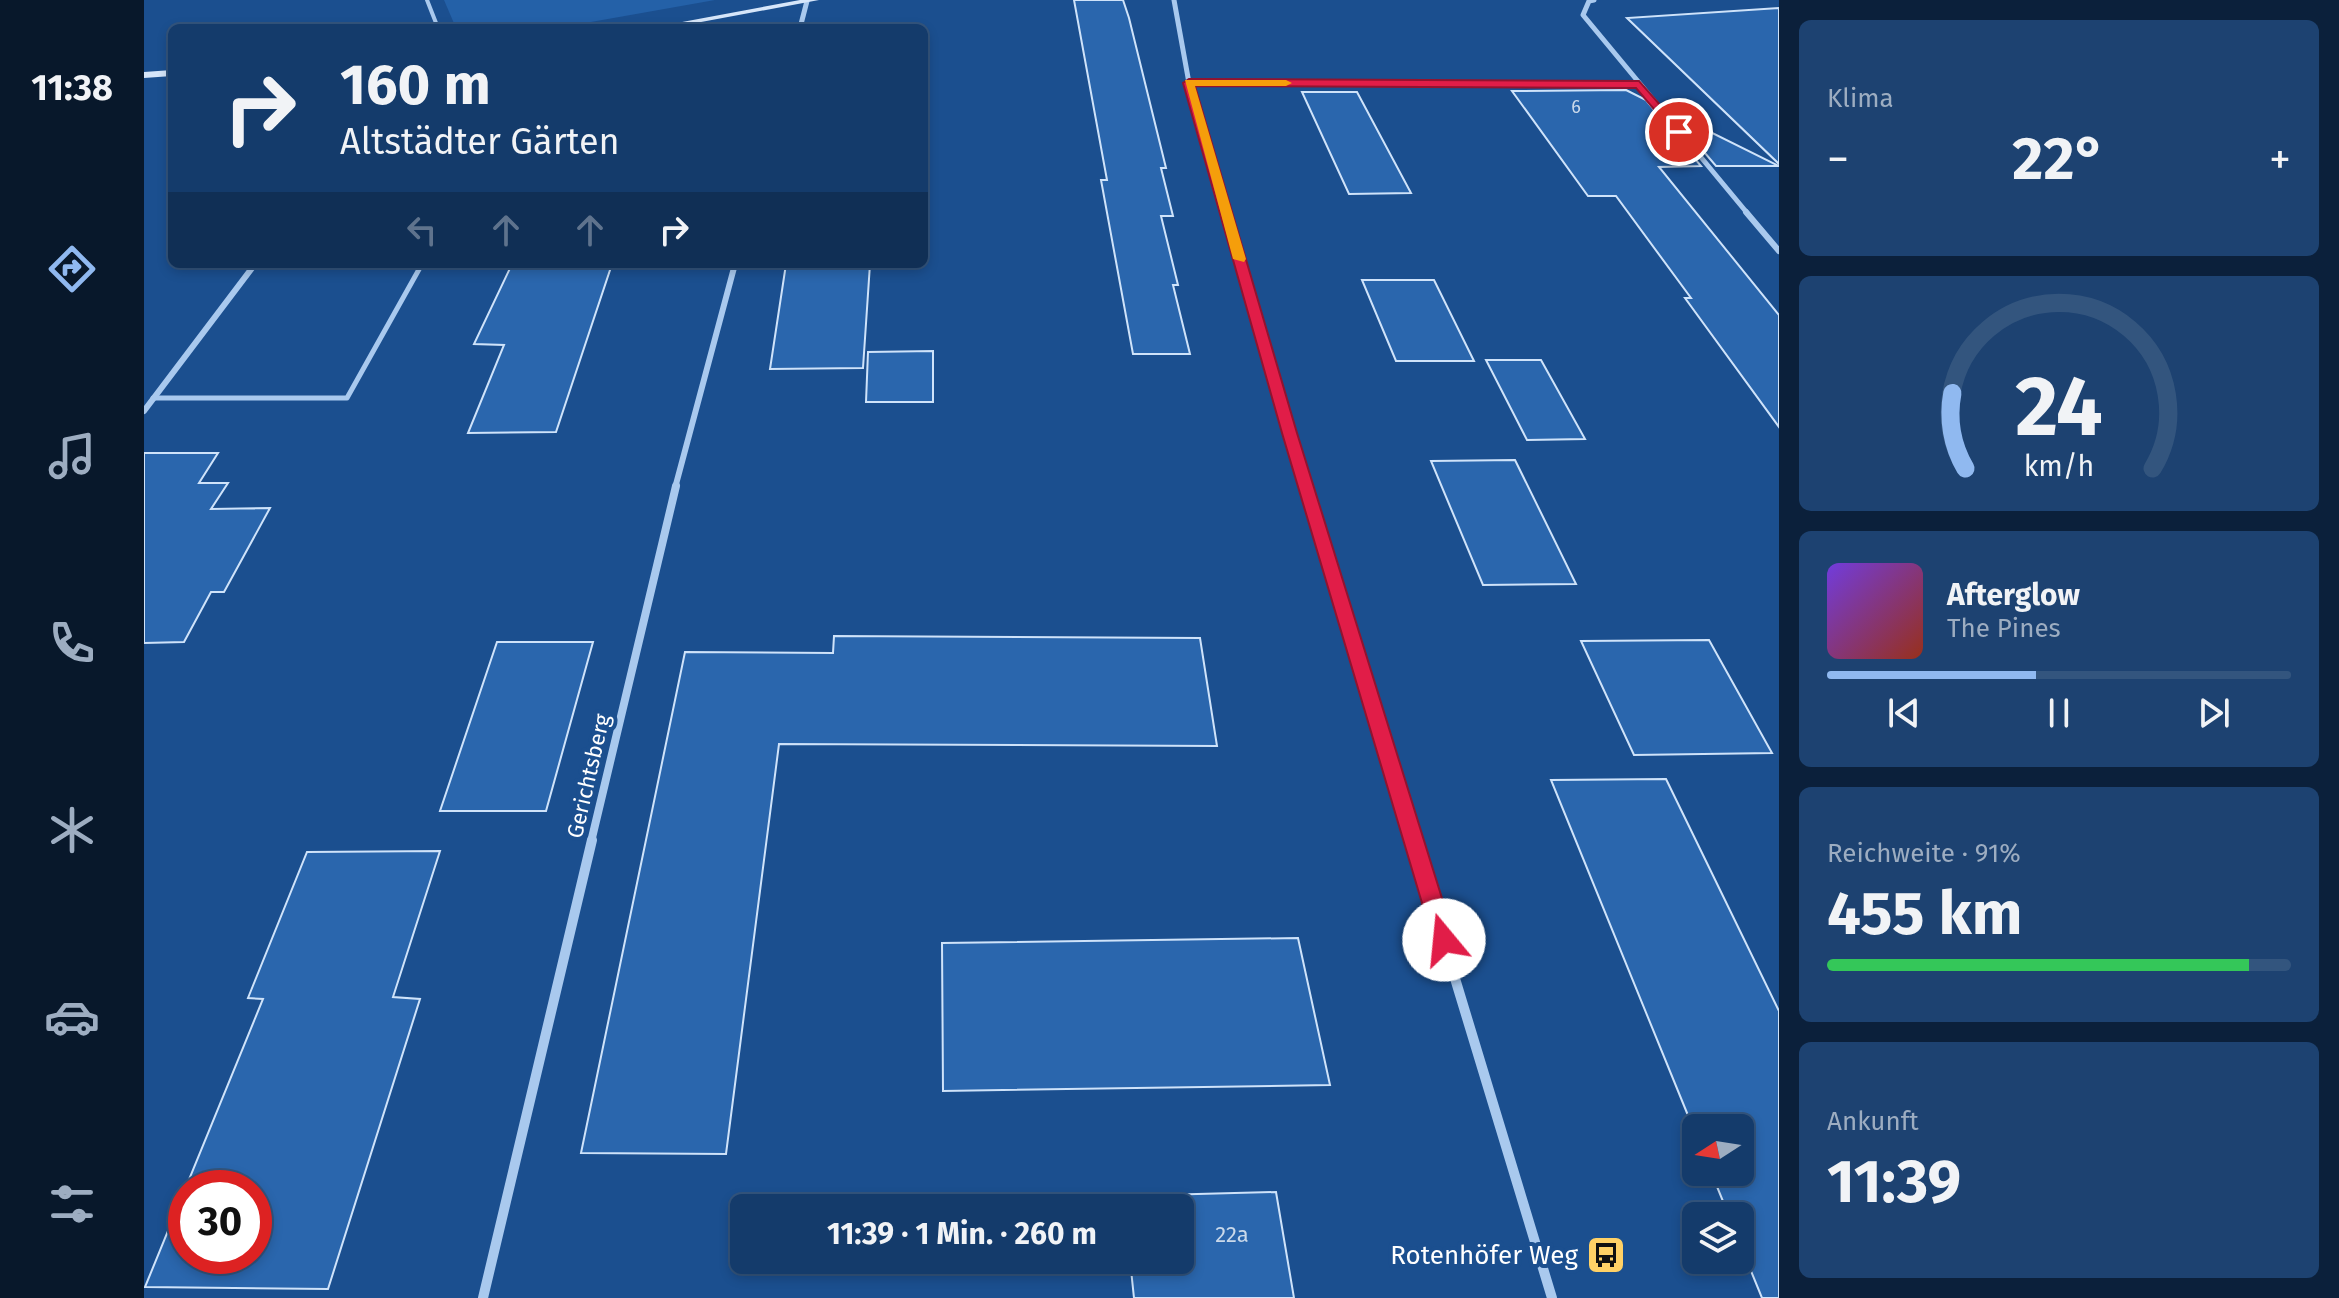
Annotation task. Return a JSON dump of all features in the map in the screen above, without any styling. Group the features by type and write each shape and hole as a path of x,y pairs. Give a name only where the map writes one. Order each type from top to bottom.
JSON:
{"street":[{"path":"1174,0 1189,83 1290,433 1552,1298"},
{"path":"1594,0 1589,1 1583,15 1779,251"},
{"path":"677,24 811,1"},
{"path":"802,24 811,1"},
{"path":"144,75 168,73"},
{"path":"1189,83 1639,84"},
{"path":"144,411 252,268"},
{"name":"Gerichtsberg","path":"483,1298 686,442 734,268"}],"lane":[{"path":"427,0 436,24"},
{"path":"153,398 347,398 420,268"}],"shaded area":[{"path":"444,0 715,0 580,24 454,24"}],"building":[{"path":"1074,0 1123,0 1129,18 1166,168 1161,168 1173,216 1161,216 1178,285 1173,285 1190,354 1133,354 1101,180 1107,180"},
{"path":"1779,8 1779,164 1627,18"},
{"path":"1626,90 1646,100 1701,166 1659,167 1779,315 1779,427 1685,298 1691,298 1616,196 1588,196 1512,91"},
{"path":"1302,92 1357,92 1411,193 1349,194"},
{"path":"1670,112 1779,166 1716,166"},
{"path":"510,268 611,268 556,432 468,433 504,345 474,344"},
{"path":"785,268 870,268 863,368 770,369"},
{"path":"1362,280 1434,280 1474,361 1396,361"},
{"path":"933,351 933,402 866,402 868,352"},
{"path":"1486,360 1541,360 1585,439 1527,440"},
{"path":"144,453 218,453 199,483 228,483 211,509 270,508 224,592 211,592 184,642 144,643"},
{"path":"1515,460 1576,584 1483,585 1431,461"},
{"path":"834,636 1200,638 1217,746 779,744 726,1154 581,1153 685,652 833,653"},
{"path":"1709,640 1772,753 1634,755 1581,641"},
{"path":"497,642 593,642 546,811 440,811"},
{"path":"1666,779 1779,1011 1779,1298 1762,1298 1752,1274 1754,1202 1723,1202 1717,1186 1754,1186 1754,1114 1687,1114 1551,780"},
{"path":"440,851 393,997 420,999 328,1289 145,1287 168,1231 168,1274 272,1274 272,1170 193,1170 263,999 248,998 307,852"},
{"path":"1298,938 1330,1085 943,1091 942,943"},
{"path":"1276,1192 1294,1298 1134,1298 1131,1274 1194,1274 1194,1194"}],"slow traffic":[{"path":"1240,259 1189,83 1286,83"}],"place":[{"name":"Rotenhöfer Weg","path":"1606,1255"}],"route":[{"path":"1444,940 1290,433 1189,83 1639,84 1679,132"}]}
